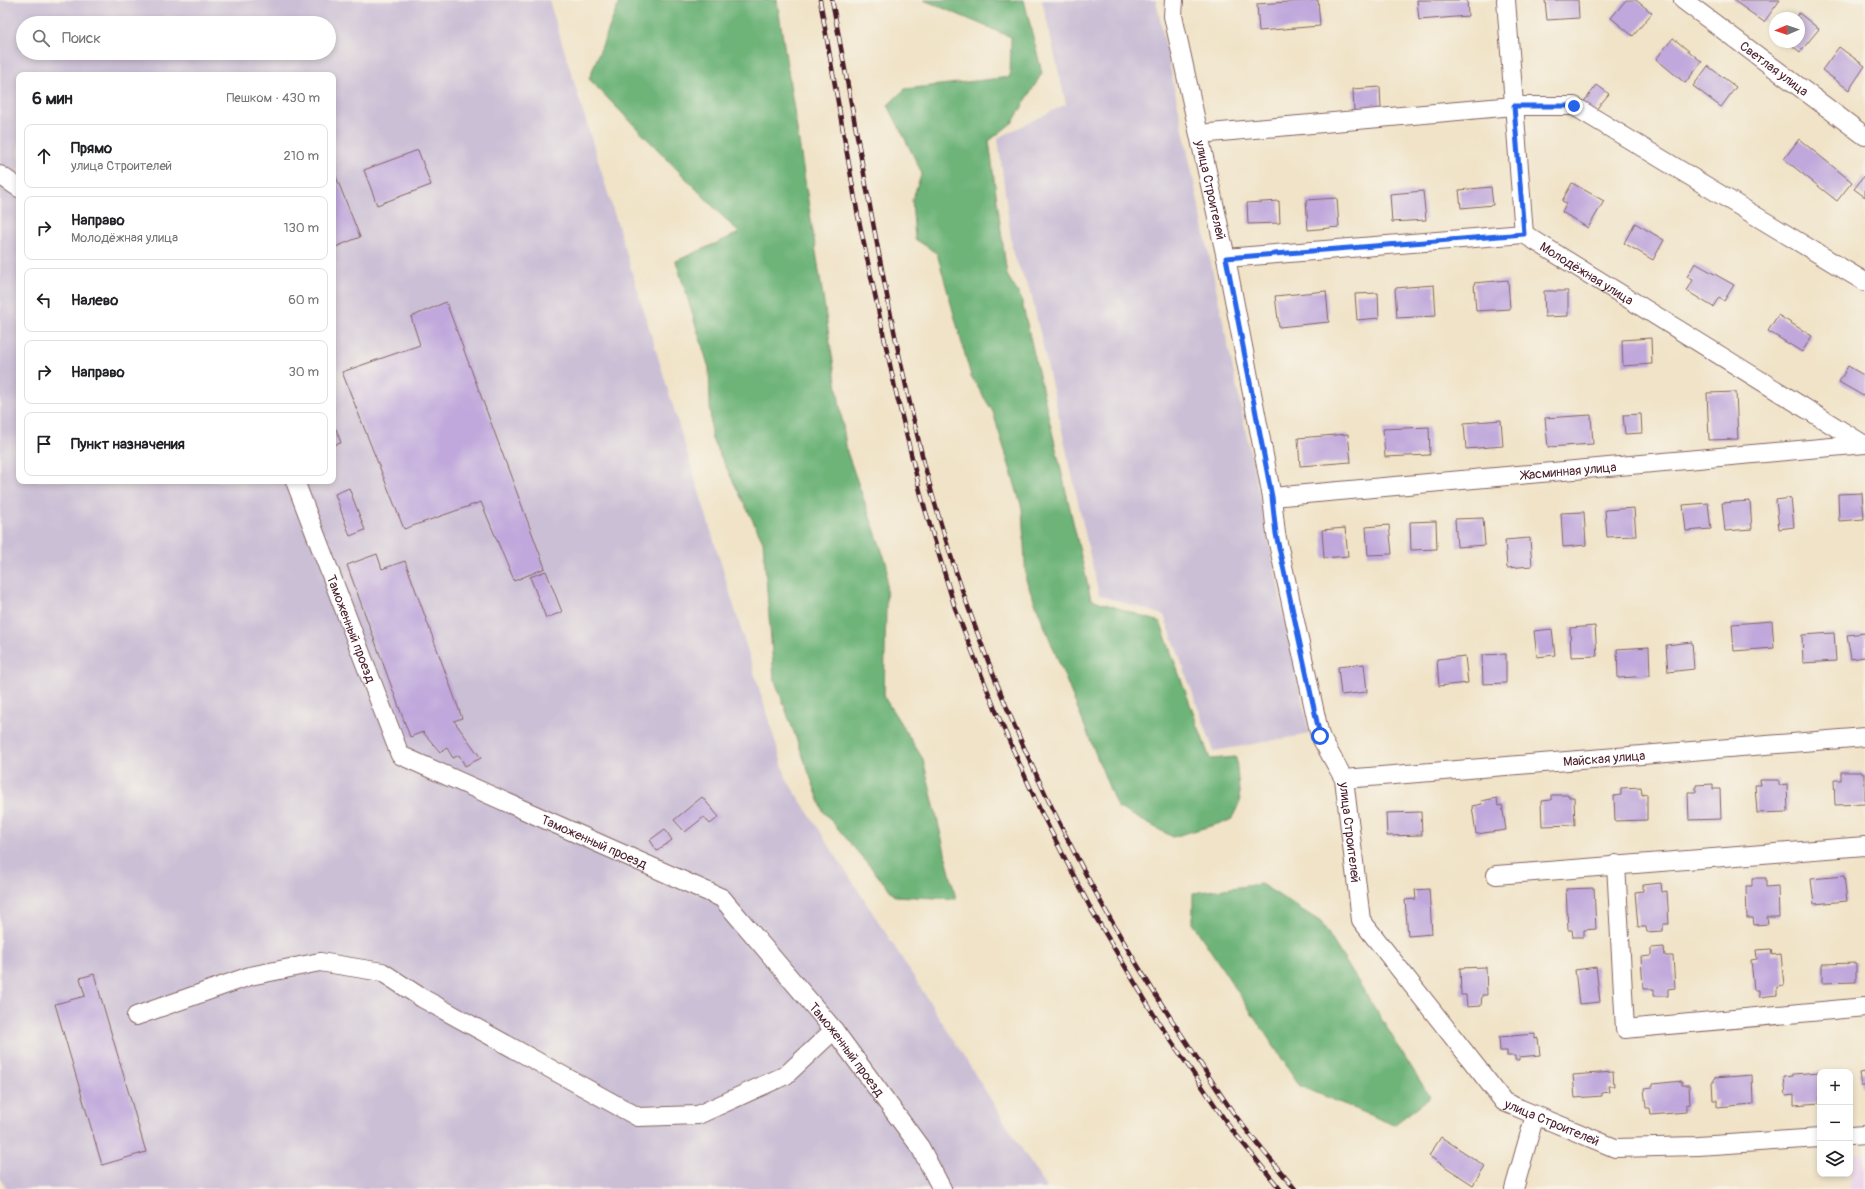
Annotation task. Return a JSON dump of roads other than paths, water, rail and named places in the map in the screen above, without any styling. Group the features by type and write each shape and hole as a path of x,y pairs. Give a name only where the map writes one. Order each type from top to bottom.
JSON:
{"street":[{"path":"1226,258 1524,234 1506,0"},
{"name":"Светлая улица","path":"1683,0 1865,136"},
{"name":"улица Строителей","path":"1174,8 1198,134 1226,258 1272,497 1276,534 1320,736 1344,779 1361,920 1504,1102 1615,1148 1698,1146 1817,1138"},
{"path":"1198,134 1514,106 1574,106 1865,282"},
{"path":"0,175 16,186"},
{"name":"Молодёжная улица","path":"1524,234 1864,444"},
{"name":"Жасминная улица","path":"1272,497 1864,444"},
{"name":"Таможенный проезд","path":"296,484 400,755 722,898 834,1030 920,1147 942,1189"},
{"name":"Майская улица","path":"1344,779 1865,737"},
{"path":"1496,875 1616,864 1865,846"},
{"path":"1616,864 1625,1029 1865,1007"},
{"path":"136,1016 250,976 320,962 382,972 422,998 638,1117 698,1115 786,1075 834,1030"},
{"path":"1514,1189 1535,1115"},
{"path":"1853,1136 1865,1135"}],"railway":[{"path":"820,0 858,216 895,388 922,499 955,608 995,709 1041,812 1092,911 1157,1020 1229,1126 1280,1189"},
{"path":"832,0 880,259 914,421 933,497 955,569 980,640 1008,711 1039,780 1072,848 1108,914 1146,980 1224,1100 1295,1189"}]}
